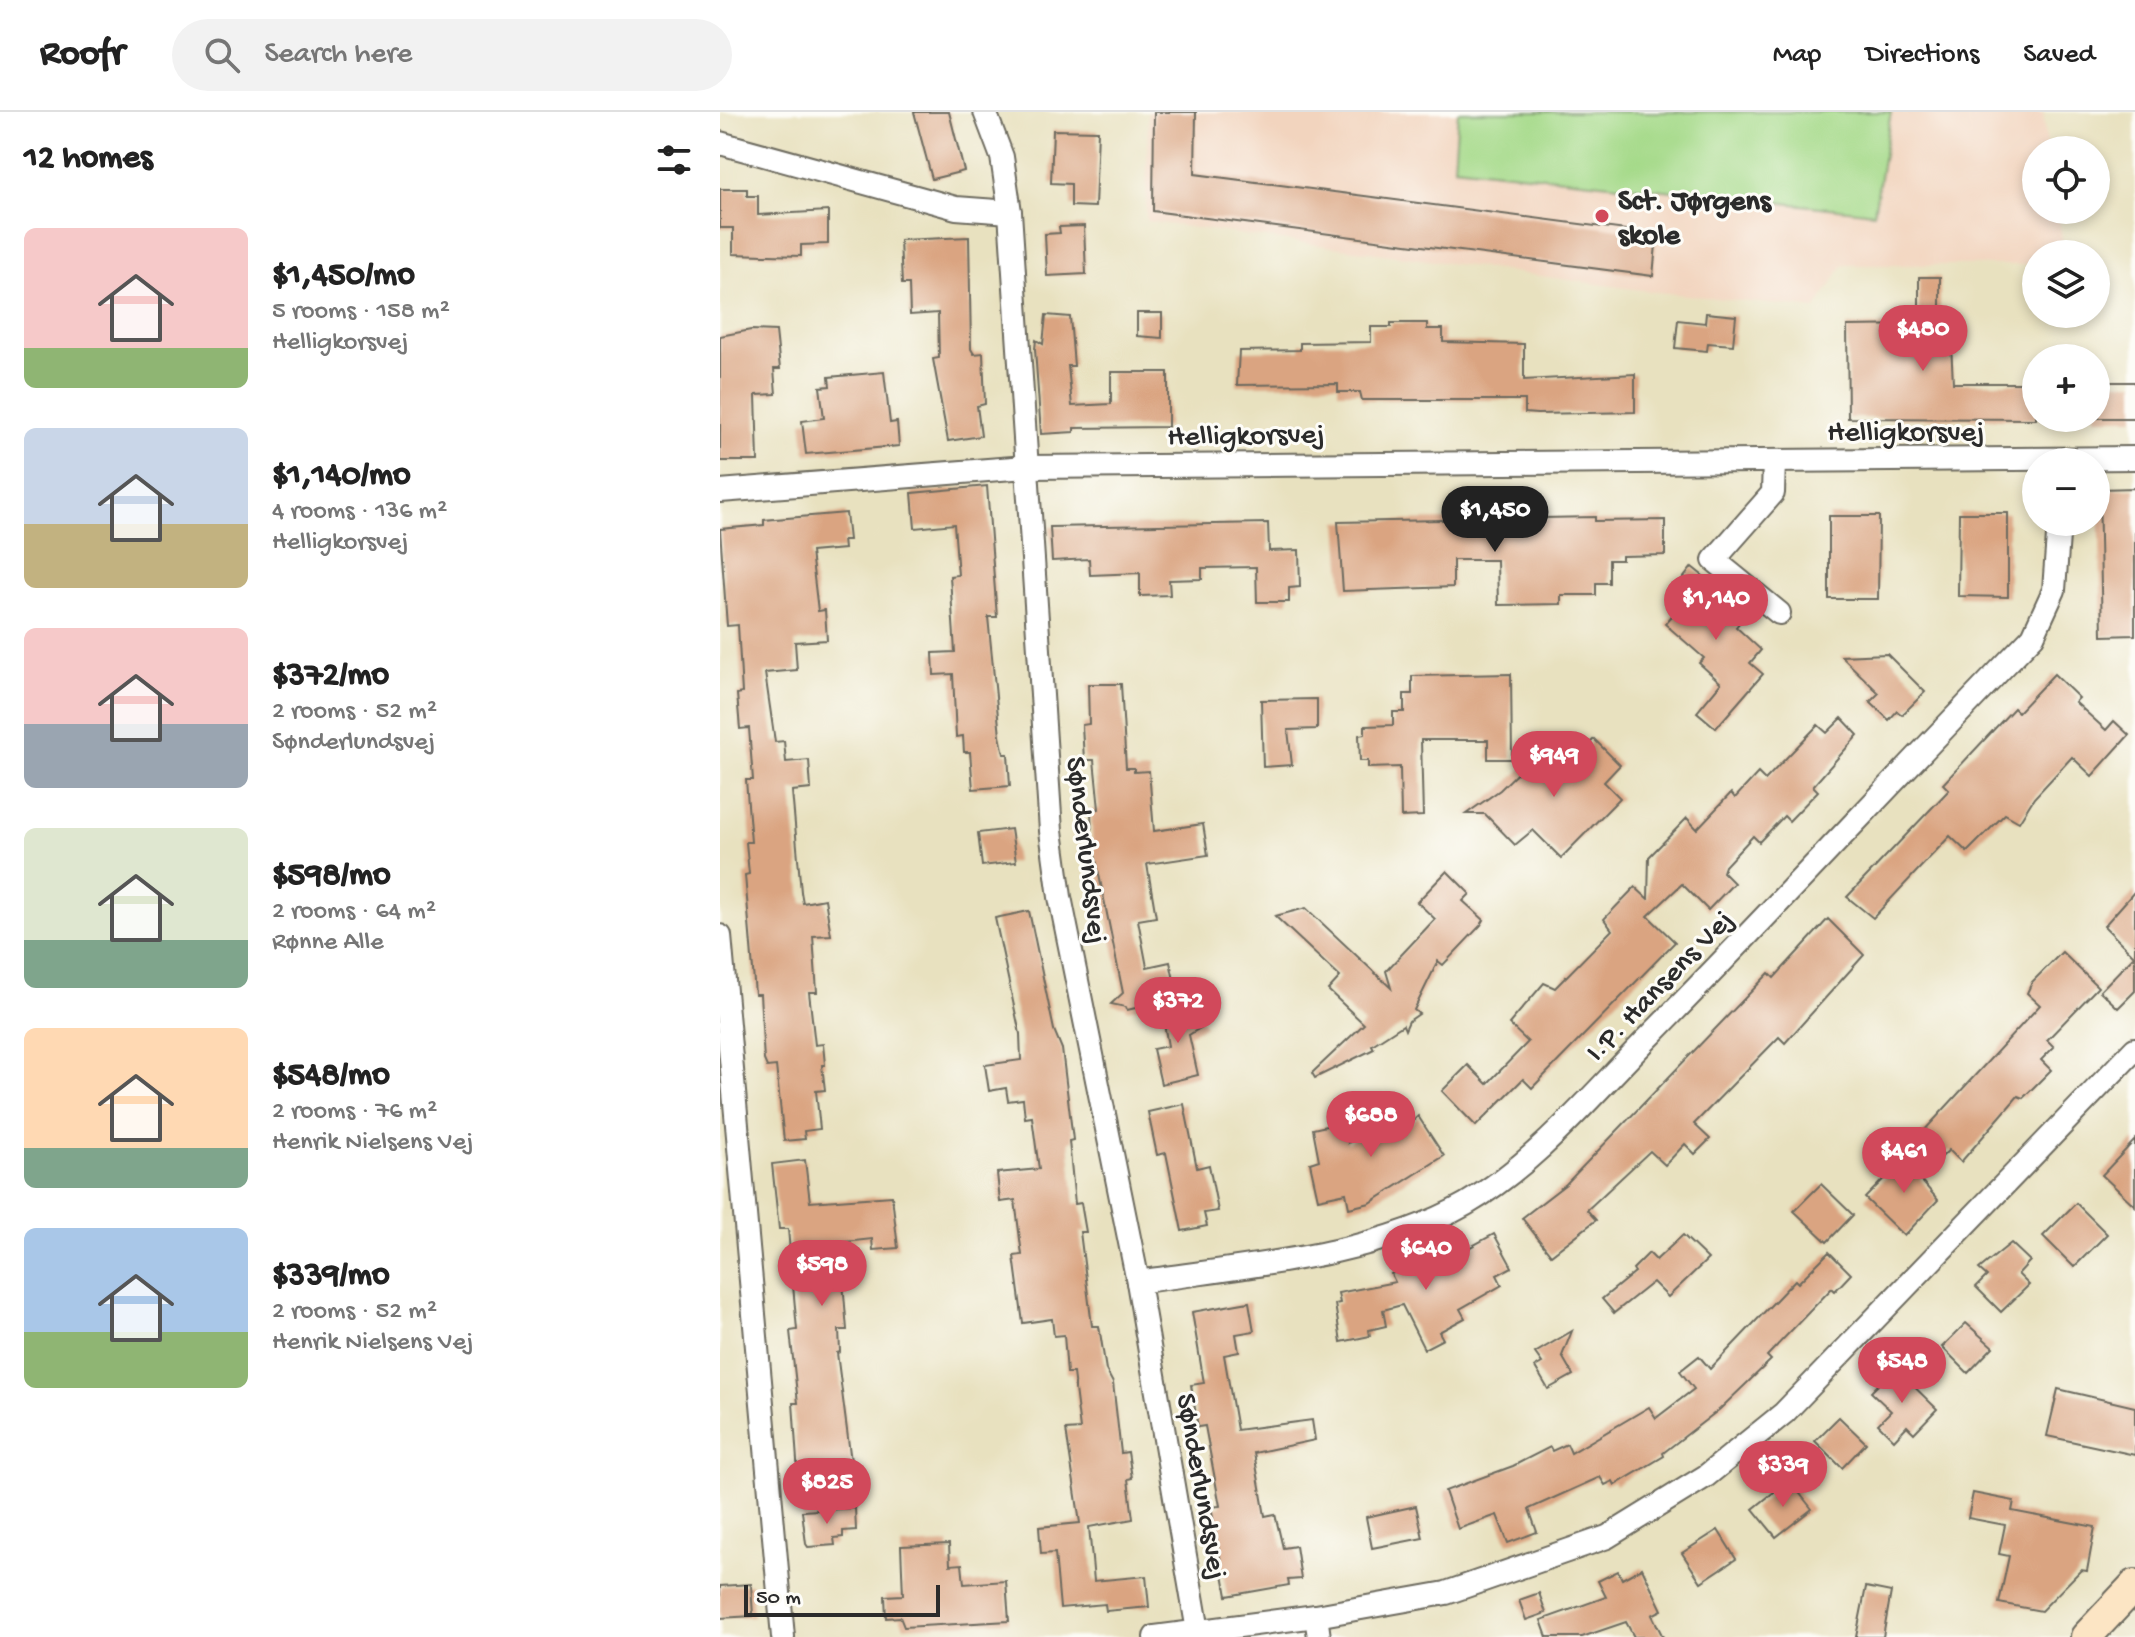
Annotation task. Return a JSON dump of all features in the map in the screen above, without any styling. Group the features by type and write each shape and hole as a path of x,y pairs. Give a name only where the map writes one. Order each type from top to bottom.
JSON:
{"street":[{"name":"Sønderlundsvej","path":"985,112 1002,157 1010,212 1051,831 1060,897 1138,1282 1199,1635"},
{"path":"720,143 956,208 1010,212"},
{"name":"Helligkorsvej","path":"2110,459 2135,458"},
{"path":"1774,461 1773,493 1714,560 1779,613"},
{"name":"Helligkorsvej","path":"720,491 1026,467 2022,461"},
{"name":"I.P. Hansens Vej","path":"1138,1282 1312,1255 1393,1234 1465,1204 1526,1161 1741,943 2033,636 2054,590 2058,536"},
{"path":"720,936 783,1637"},
{"path":"1155,1637 1317,1626 1446,1593 1607,1537 1706,1476 1784,1413 2135,1049"},
{"path":"2086,1637 2135,1585"}],"shaded area":[{"name":"Sct. Jørgens skole","path":"1148,112 2043,112 2046,136 2022,136 2022,224 2060,224 2062,240 2022,240 2022,265 1843,265 1816,309 1648,291 1146,221"}],"green space":[{"path":"1458,112 1891,112 1874,213 1454,167"}],"building":[{"path":"914,112 949,112 964,171 932,179"},
{"path":"1154,112 1196,112 1195,174 1657,234 1653,276 1153,211"},
{"path":"1053,130 1098,131 1095,207 1071,206 1071,184 1051,183"},
{"path":"720,189 747,189 747,196 758,196 758,215 828,211 828,244 801,245 801,256 733,254 733,228 720,228"},
{"path":"1084,226 1086,274 1047,276 1045,234 1060,233 1059,227"},
{"path":"969,237 971,349 974,354 983,353 985,404 977,406 981,436 948,441 933,359 939,358 938,313 910,315 909,284 902,284 900,240"},
{"path":"1919,277 1940,277 1940,325 1950,325 1953,383 2022,383 2022,419 1848,418 1847,326 1919,325"},
{"path":"1137,313 1162,313 1162,338 1137,336"},
{"path":"1706,313 1736,316 1733,345 1708,343 1707,351 1675,348 1678,320 1705,323"},
{"path":"1046,315 1070,317 1074,366 1068,366 1072,406 1111,404 1111,372 1168,372 1168,427 1074,428 1074,432 1041,434 1035,349 1036,340 1043,344"},
{"path":"1391,323 1427,323 1427,329 1443,329 1443,342 1524,344 1524,380 1635,374 1635,412 1537,414 1525,413 1525,400 1362,400 1360,392 1338,392 1338,384 1237,385 1239,351 1300,350 1300,343 1371,342 1371,327 1391,327"},
{"path":"751,330 776,331 780,369 774,369 776,394 756,395 758,461 720,461 720,336"},
{"path":"884,372 890,423 897,422 899,446 806,454 802,421 824,418 820,387 830,386 829,377"},
{"path":"2110,382 2135,382 2135,418 2110,418"},
{"path":"987,486 997,617 988,617 1000,736 1004,754 1008,754 1010,786 973,789 970,752 964,752 963,736 956,737 953,674 934,675 933,653 955,652 950,576 958,575 954,524 915,528 912,493"},
{"path":"2135,488 2135,635 2102,636 2100,536 2110,536 2110,489"},
{"path":"846,513 849,540 843,540 844,549 811,552 818,611 825,610 827,640 795,642 797,670 765,673 775,742 784,741 786,762 809,760 811,789 792,791 801,892 803,903 825,899 831,935 813,936 817,992 809,992 815,1045 823,1044 825,1065 822,1065 825,1090 816,1091 820,1129 804,1131 805,1139 784,1141 776,1066 767,1067 764,1060 760,994 755,994 745,875 749,874 746,842 751,842 746,780 753,780 749,728 740,729 737,694 742,693 738,625 727,626 720,529 764,525 764,520"},
{"path":"1959,513 2008,513 2008,597 1958,596"},
{"path":"1829,516 1879,516 1878,599 1829,599"},
{"path":"1595,517 1595,521 1665,520 1665,555 1622,556 1622,560 1609,560 1609,583 1596,583 1596,595 1561,595 1561,604 1498,605 1497,560 1453,560 1453,587 1343,591 1338,522"},
{"path":"1268,523 1269,551 1299,550 1300,587 1289,588 1289,602 1257,602 1256,567 1202,568 1202,579 1169,580 1170,595 1140,596 1140,573 1090,575 1089,559 1052,561 1050,527"},
{"path":"1692,567 1748,612 1736,627 1761,650 1750,663 1763,674 1716,728 1697,712 1721,683 1699,663 1704,658 1665,624 1684,602 1672,593"},
{"path":"1887,654 1925,692 1902,715 1897,711 1889,720 1870,702 1879,693 1841,656"},
{"path":"1511,674 1512,759 1488,759 1488,740 1421,740 1423,816 1401,817 1400,767 1368,768 1368,761 1360,761 1359,735 1365,734 1365,726 1393,725 1393,712 1404,712 1404,694 1412,694 1412,676"},
{"path":"2054,674 2079,698 2075,702 2106,730 2114,721 2129,735 2092,776 2072,757 2034,798 2019,822 2005,814 1967,852 1950,836 1873,918 1847,897 1949,790 1943,784 2014,708 2018,712"},
{"path":"1088,684 1121,684 1126,768 1134,768 1134,772 1149,771 1154,831 1203,824 1208,855 1147,864 1156,917 1138,920 1147,967 1170,962 1178,998 1127,1010 1126,1007 1111,1004 1123,993 1092,840 1091,810 1099,809 1094,760 1084,760 1082,725 1089,724"},
{"path":"1317,699 1317,729 1288,730 1292,765 1263,767 1261,700"},
{"path":"1842,718 1858,735 1813,786 1818,791 1789,821 1784,816 1759,842 1753,836 1725,866 1723,872 1734,883 1708,910 1682,884 1648,916 1675,942 1532,1088 1523,1079 1476,1126 1442,1091 1468,1065 1487,1084 1528,1042 1509,1024 1544,983 1555,988 1612,930 1604,919 1635,887 1648,899 1649,857 1687,818 1697,829 1731,793 1735,798 1758,773 1765,780 1818,725 1827,733"},
{"path":"1594,739 1620,765 1604,782 1620,798 1561,858 1533,830 1515,845 1485,814 1466,814 1500,790 1539,752 1562,772"},
{"path":"1011,829 1016,862 982,866 978,833"},
{"path":"1447,871 1470,894 1463,901 1484,920 1481,925 1443,965 1438,961 1414,1010 1419,1014 1409,1021 1405,1030 1403,1025 1372,1045 1374,1049 1315,1078 1312,1073 1364,1024 1328,990 1340,977 1275,916 1306,908 1391,988 1386,971 1435,919 1417,902"},
{"path":"2135,891 2135,991 2118,1008 2100,991 2134,956 2104,926"},
{"path":"1029,911 1054,1030 1062,1049 1073,1140 1069,1141 1075,1204 1081,1203 1086,1232 1080,1232 1092,1326 1099,1326 1106,1370 1113,1383 1121,1453 1128,1452 1132,1478 1128,1479 1133,1519 1089,1527 1094,1581 1146,1576 1149,1607 1106,1611 1105,1604 1060,1608 1055,1553 1041,1554 1039,1527 1080,1523 1066,1430 1080,1429 1073,1373 1067,1373 1064,1335 1054,1336 1052,1319 1023,1323 1014,1256 1022,1255 1015,1200 1000,1202 997,1173 1039,1169 1032,1117 1025,1118 1023,1099 1008,1101 1006,1088 989,1091 985,1065 1021,1060 1020,1034 995,918"},
{"path":"1828,919 1864,955 1785,1043 1779,1037 1694,1124 1710,1139 1695,1154 1685,1144 1665,1165 1650,1151 1587,1210 1596,1220 1551,1255 1522,1218 1566,1184 1769,973 1774,978"},
{"path":"2062,952 2098,987 2047,1040 2054,1047 2041,1060 2051,1070 2023,1098 2018,1096 1961,1162 1949,1150 1934,1164 1921,1134 2040,1005 2027,993 2032,982"},
{"path":"1190,1001 1205,1025 1189,1035 1198,1075 1161,1084 1153,1049 1168,1046 1163,1018"},
{"path":"1184,1104 1197,1168 1209,1165 1218,1211 1204,1213 1207,1226 1182,1231 1166,1153 1157,1155 1148,1112"},
{"path":"1397,1110 1408,1126 1418,1116 1444,1156 1370,1203 1349,1208 1346,1193 1318,1199 1310,1163 1319,1160 1313,1129 1344,1122 1348,1143"},
{"path":"2135,1140 2135,1206 2102,1175"},
{"path":"1911,1151 1929,1170 1920,1179 1938,1200 1904,1236 1865,1198"},
{"path":"805,1160 810,1202 892,1196 898,1248 873,1250 872,1239 827,1244 830,1284 843,1282 847,1330 839,1330 840,1352 837,1353 852,1469 798,1475 793,1403 798,1403 790,1331 797,1330 788,1229 779,1229 772,1164"},
{"path":"1821,1184 1853,1215 1827,1242 1794,1211"},
{"path":"2076,1203 2107,1234 2074,1267 2043,1236"},
{"path":"1494,1234 1512,1267 1497,1275 1502,1285 1460,1309 1465,1318 1439,1332 1443,1339 1424,1349 1402,1305 1383,1310 1386,1326 1369,1330 1370,1336 1341,1342 1335,1304 1340,1303 1338,1293 1395,1282 1391,1274 1423,1257 1425,1261 1461,1243 1465,1250"},
{"path":"1683,1235 1708,1259 1668,1297 1653,1282 1614,1313 1602,1299 1635,1272 1633,1269 1649,1253 1656,1260"},
{"path":"2011,1243 2030,1261 2018,1274 2029,1285 2001,1312 1976,1287 1987,1276 1979,1269"},
{"path":"1829,1252 1851,1274 1835,1291 1832,1288 1767,1356 1771,1360 1720,1409 1663,1453 1664,1456 1615,1485 1613,1481 1605,1485 1600,1477 1529,1509 1537,1532 1508,1543 1497,1515 1458,1529 1445,1491 1513,1466 1550,1447 1552,1451 1567,1444 1571,1453 1649,1407 1656,1418 1694,1389 1680,1371 1699,1356 1710,1369 1795,1280 1798,1283"},
{"path":"1249,1302 1254,1331 1236,1334 1239,1352 1224,1355 1237,1430 1312,1420 1315,1440 1254,1453 1265,1516 1275,1514 1283,1548 1296,1546 1301,1579 1288,1580 1289,1585 1227,1596 1211,1507 1220,1506 1205,1426 1198,1427 1191,1385 1204,1383 1192,1312"},
{"path":"1966,1323 1993,1347 1968,1373 1942,1347"},
{"path":"1572,1331 1562,1356 1573,1375 1548,1389 1535,1367 1542,1363 1535,1353"},
{"path":"1895,1368 1937,1409 1914,1433 1907,1426 1894,1440 1878,1424 1891,1411 1871,1392"},
{"path":"2058,1389 2135,1407 2135,1455 2047,1436"},
{"path":"1839,1417 1866,1443 1842,1468 1815,1441"},
{"path":"1789,1480 1812,1509 1776,1537 1753,1509"},
{"path":"1973,1493 2014,1501 2012,1511 2095,1527 2087,1571 2081,1570 2041,1611 1999,1603 2009,1556 1999,1554 2005,1525 1968,1518"},
{"path":"1416,1506 1423,1538 1372,1548 1366,1517"},
{"path":"855,1508 856,1530 843,1531 843,1537 834,1538 835,1545 808,1547 802,1511"},
{"path":"1718,1530 1736,1559 1701,1582 1682,1553"},
{"path":"949,1544 950,1565 962,1564 964,1584 1006,1581 1009,1621 904,1627 900,1617 886,1618 885,1596 903,1595 901,1546"},
{"path":"1642,1568 1662,1610 1652,1615 1663,1637 1634,1637 1626,1622 1582,1637 1547,1637 1541,1620 1606,1597 1598,1581 1618,1571 1622,1579"},
{"path":"751,1584 753,1616 720,1618 720,1586"},
{"path":"1866,1587 1891,1592 1883,1637 1856,1637"},
{"path":"1539,1593 1546,1613 1526,1620 1519,1600"}],"place":[{"name":"Sct. Jørgens skole","path":"1602,216"}]}
